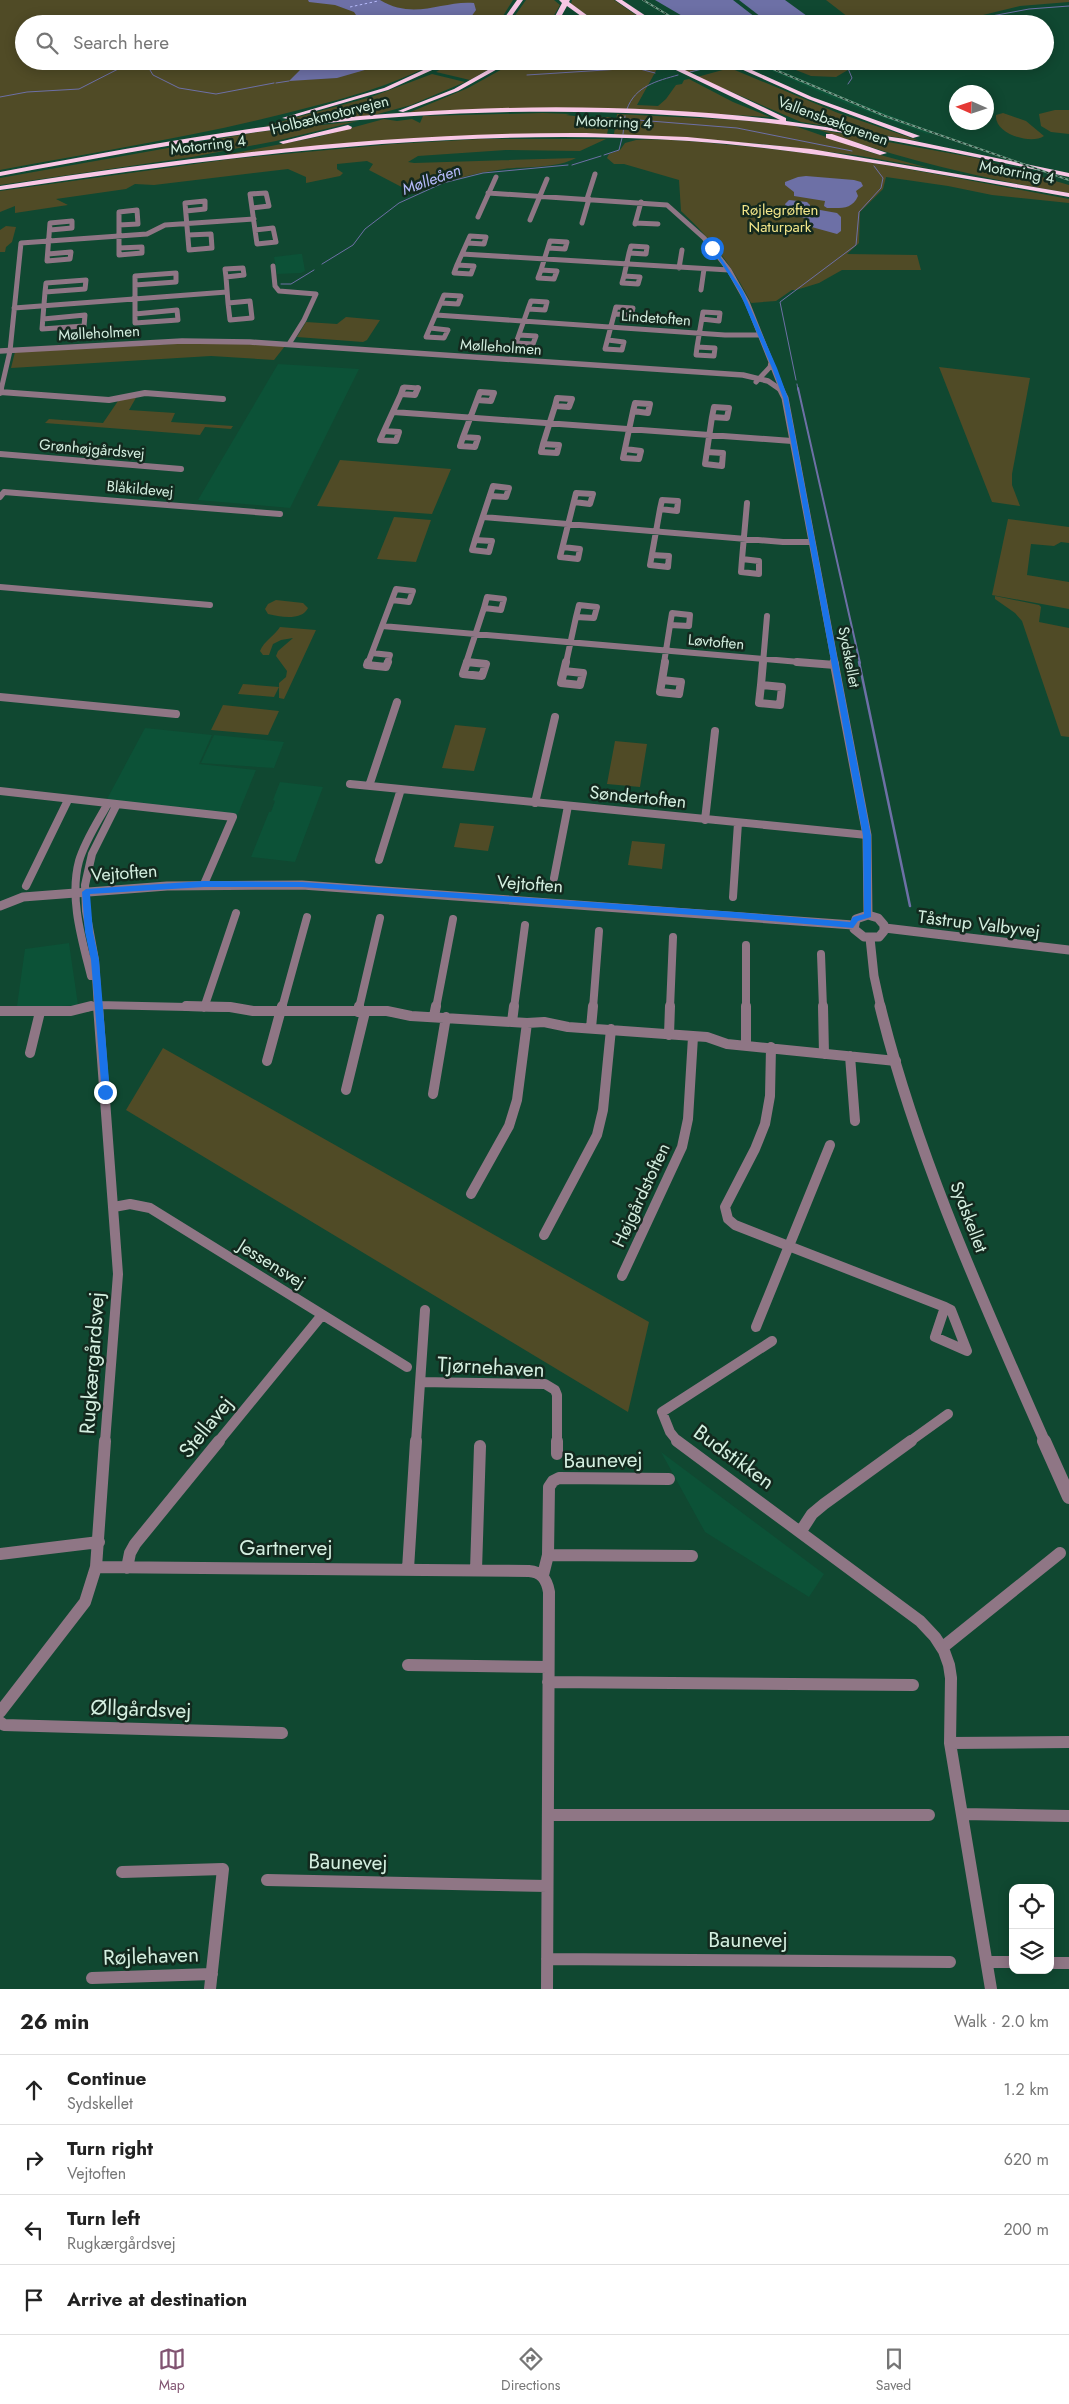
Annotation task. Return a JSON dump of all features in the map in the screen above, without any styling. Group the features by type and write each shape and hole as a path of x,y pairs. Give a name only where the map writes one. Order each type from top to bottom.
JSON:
{"highway":[{"path":"509,15 520,0"},
{"path":"562,0 583,15"},
{"path":"560,15 567,0"},
{"path":"618,0 641,15"},
{"name":"Holbækmotorvejen","path":"0,174 172,143 278,120 386,89 429,70"},
{"name":"Holbækmotorvejen","path":"0,188 155,165 268,145 364,123 438,97 493,70"},
{"name":"Vallensbækgrenen","path":"679,70 777,116 817,132 901,158 1006,184"},
{"name":"Vallensbækgrenen","path":"746,70 789,90 861,118 1014,163"},
{"name":"Motorring 4","path":"172,143 274,128 354,119 414,115 570,112 727,118 804,125 861,134 1069,175"},
{"name":"Motorring 4","path":"155,165 304,148 416,139 503,135 593,135 692,139 783,148 872,160 1069,195"}],"street":[{"path":"582,223 595,174"},
{"path":"478,217 496,177"},
{"path":"530,220 546,179"},
{"path":"252,208 269,206 266,193 250,194 255,230 258,244 276,242 273,228 255,230"},
{"path":"488,193 641,202 635,224 658,224"},
{"name":"Sydskellet","path":"641,202 667,205 693,227 729,270 743,295 782,390 867,836 868,915"},
{"path":"119,225 138,224 138,210 119,212 119,225 119,248"},
{"path":"186,211 188,250 212,248 211,234 188,236"},
{"path":"223,399 145,393 109,400 0,393 10,351 21,243 147,234 162,226 254,218"},
{"path":"48,254 50,230"},
{"path":"457,265 467,243"},
{"path":"540,270 548,248"},
{"path":"679,268 682,250"},
{"path":"623,276 629,253"},
{"path":"462,254 729,270"},
{"path":"273,266 275,286 279,290 316,294 304,320 289,344"},
{"path":"701,290 704,269"},
{"path":"135,285 176,282 176,273 135,276 135,285 135,299 136,314 135,323 178,320 178,310 136,314"},
{"path":"226,277 228,303 230,320 252,318 250,302 228,303"},
{"path":"43,319 85,316 84,326 42,329 45,292 46,283 86,280 85,289 45,292"},
{"path":"14,308 227,292"},
{"path":"430,328 441,303"},
{"path":"519,335 528,309"},
{"name":"Lindetoften","path":"608,340 615,314"},
{"name":"Lindetoften","path":"436,315 700,333 760,335"},
{"name":"Lindetoften","path":"698,347 702,320"},
{"name":"Mølleholmen","path":"0,351 198,341 289,344 711,374 758,380"},
{"path":"758,380 770,367 771,362"},
{"path":"758,380 773,383 782,390"},
{"path":"758,380 778,393 785,405"},
{"path":"384,431 400,394"},
{"path":"463,437 477,400"},
{"path":"543,444 554,406"},
{"path":"624,450 633,411"},
{"path":"393,412 792,441"},
{"path":"707,452 712,417"},
{"name":"Grønhøjgårdsvej","path":"0,454 181,469"},
{"name":"Blåkildevej","path":"0,497 4,492 280,514"},
{"path":"475,540 490,496"},
{"path":"562,547 574,502"},
{"path":"742,560 747,503"},
{"path":"652,555 660,509"},
{"path":"483,518 744,539 811,542"},
{"path":"0,587 210,605"},
{"path":"372,653 392,600"},
{"path":"467,662 483,608"},
{"name":"Løvtoften","path":"761,685 767,616"},
{"path":"564,671 576,617"},
{"name":"Løvtoften","path":"662,680 670,625"},
{"name":"Løvtoften","path":"382,626 666,652 835,665"},
{"path":"0,697 176,714"},
{"path":"369,786 397,702"},
{"path":"535,803 555,717"},
{"name":"Søndertoften","path":"705,820 715,731"},
{"name":"Søndertoften","path":"350,784 867,836"},
{"path":"379,860 400,790"},
{"path":"0,791 107,805 233,818 204,884"},
{"path":"26,886 68,800"},
{"path":"81,892 79,862 107,805"},
{"path":"81,892 89,860 116,806"},
{"name":"Søndertoften","path":"554,878 568,806"},
{"path":"733,897 738,823"},
{"name":"Vejtoften","path":"0,906 24,897 204,884 352,888 853,925"},
{"name":"Rugkærgårdsvej","path":"0,1712 85,1602 92,1588 99,1542 118,1274 96,986 79,928 81,892"},
{"path":"204,1008 236,912"},
{"path":"868,915 878,918 884,928 882,934 870,938 857,934 853,925 856,919 868,915"},
{"path":"267,1061 307,917"},
{"path":"346,1090 380,918"},
{"path":"434,1016 453,919"},
{"path":"512,1022 525,925"},
{"name":"Tåstrup Valbyvej","path":"884,928 1069,950"},
{"path":"591,1028 599,931"},
{"path":"670,1035 673,937"},
{"name":"Sydskellet","path":"870,938 874,968 896,1061 939,1189 966,1259 1069,1497"},
{"path":"746,945 746,1044"},
{"path":"821,954 824,1054"},
{"path":"0,1011 71,1011 97,1005 230,1007 253,1011 387,1011 411,1016 446,1016 527,1023 544,1022 568,1027 707,1037 726,1044 746,1044 896,1061"},
{"path":"30,1053 40,1012"},
{"path":"433,1094 446,1016"},
{"path":"471,1194 509,1126 517,1100 527,1023"},
{"path":"544,1235 597,1135 603,1110 611,1029"},
{"name":"Højgårdstoften","path":"622,1276 682,1147 688,1118 692,1037"},
{"path":"771,1047 770,1098 767,1114 763,1130 725,1207 725,1214 728,1220 735,1225 945,1307"},
{"path":"850,1056 855,1121"},
{"path":"756,1327 830,1145"},
{"name":"Jessensvej","path":"114,1207 130,1204 150,1208 407,1367"},
{"name":"Tjørnehaven","path":"408,1569 425,1310"},
{"name":"Stellavej","path":"126,1568 130,1553 135,1544 322,1315"},
{"name":"Budstikken","path":"772,1341 662,1412 670,1432 677,1441 920,1621 934,1634 943,1647 952,1671 949,1722 950,1743 991,1989"},
{"name":"Tjørnehaven","path":"420,1382 545,1384 551,1386 557,1395 557,1454"},
{"path":"801,1531 812,1514 824,1504 948,1414"},
{"path":"476,1570 480,1446"},
{"name":"Baunevej","path":"547,1989 549,1592 548,1583 543,1575 548,1554 549,1487 553,1481 559,1478 669,1479"},
{"path":"0,1554 99,1542"},
{"path":"943,1647 1060,1553"},
{"path":"548,1554 692,1556"},
{"name":"Gartnervej","path":"96,1567 533,1571 543,1575"},
{"path":"408,1664 548,1667"},
{"path":"548,1682 913,1686"},
{"name":"Øllgårdsvej","path":"0,1722 4,1725 282,1733"},
{"path":"950,1743 1069,1742"},
{"path":"962,1814 1069,1816"},
{"path":"548,1815 929,1815"},
{"name":"Røjlehaven","path":"122,1872 223,1869 210,1989"},
{"name":"Baunevej","path":"267,1880 547,1886"},
{"name":"Baunevej","path":"547,1959 950,1962"},
{"path":"987,1962 1009,1962"},
{"path":"1054,1963 1069,1963"},
{"name":"Røjlehaven","path":"92,1978 212,1974"}],"shaded area":[{"path":"769,70 780,70 840,96 936,133 927,134 847,104"},
{"path":"302,254 305,271 301,273 277,274 274,257"},
{"path":"278,364 359,369 290,508 198,500"},
{"path":"145,728 212,735 199,764 256,770 238,814 106,801"},
{"path":"214,735 284,742 274,768 201,763"},
{"path":"280,782 323,787 295,862 251,857 269,812 271,812 275,801 273,800"},
{"path":"69,943 78,1005 17,1006 25,949"},
{"path":"661,1452 824,1574 809,1597 705,1532"}],"green space":[{"path":"0,0 513,0 504,15 15,15 15,70 420,70 345,98 252,122 0,170"},
{"path":"526,0 554,0 560,5 554,15 515,15"},
{"path":"572,0 614,0 636,15 587,15 571,4"},
{"path":"826,0 1069,0 1069,2 1020,6 983,15 845,15"},
{"path":"439,70 487,70 470,80 436,72"},
{"path":"501,70 656,70 637,105 658,106 666,99 676,85 682,84 684,80 689,79 733,102 770,117 648,110 533,108 408,113 468,88"},
{"path":"681,70 698,70 687,73"},
{"path":"723,70 735,70 838,113 920,141 801,122 697,77"},
{"path":"796,70 848,70 836,77 811,76"},
{"path":"432,74 465,82 411,105 374,115 265,126 371,97"},
{"path":"1055,110 1069,110 1069,134 1051,132 1041,126 1039,114"},
{"path":"1003,113 1026,121 1044,136 1031,139 1014,136 1001,128 997,122 996,115"},
{"path":"570,114 566,115 583,117 611,117 607,134 507,135 408,140 209,158 318,137 384,119 397,121 412,119 420,123 423,116"},
{"path":"617,114 738,120 792,125 869,152 929,168 855,155 763,144 614,134"},
{"path":"358,121 276,141 192,157 0,185 0,178 258,132"},
{"path":"817,129 976,158 1069,185 1069,193 1005,181 910,159"},
{"path":"481,139 606,139 580,151 506,150 418,156 408,162 576,158 550,166 504,169 470,175 448,181 415,194 369,170 373,164 367,161 337,164 337,169 343,173 340,176 306,183 306,177 288,169 154,185 135,184 126,189 56,199 68,205 15,213 15,206 0,212 0,191 231,159 393,144"},
{"name":"Røjlegrøften Naturpark","path":"636,140 689,141 783,150 906,169 1069,199 1069,203 992,195 948,186 886,177 883,189 860,212 859,243 847,254 917,255 921,270 842,270 819,283 792,290 776,301 751,303 721,254 681,211 679,180 624,164 614,164 607,158 609,154 620,150 625,143"},
{"path":"6,226 16,227 12,242 6,247 5,252 0,252 0,230"},
{"path":"346,317 380,320 367,340 363,342 297,337 306,322 337,324"},
{"path":"212,342 285,346 274,360 211,356 11,368 15,352"},
{"path":"939,367 1030,378 1012,474 1012,485 1020,506 992,502"},
{"path":"137,396 129,410 175,413 171,422 233,426 231,429 205,427 200,435 45,423 49,419 103,423 118,401"},
{"path":"340,460 451,469 432,514 317,506"},
{"path":"394,517 431,520 416,562 377,559"},
{"path":"1008,519 1069,527 1069,543 1061,542 1054,546 1031,544 1027,575 1069,582 1069,609 992,595"},
{"path":"995,596 1039,605 1041,607 1039,622 1069,628 1069,737 1061,736 1022,621 1015,613 995,599"},
{"path":"276,600 303,603 308,608 301,615 290,617 268,614 265,609 268,604"},
{"path":"280,627 316,630 284,699 279,698 279,683 286,677 287,671 276,656 278,651 293,638 281,640 273,644 269,655 263,655 260,651"},
{"path":"243,684 279,687 274,697 238,694"},
{"path":"223,705 279,711 268,735 211,730"},
{"path":"455,725 486,728 474,771 442,768"},
{"path":"615,741 647,744 640,787 607,784"},
{"path":"460,823 494,826 488,851 454,847"},
{"path":"632,841 665,844 662,869 628,865"},
{"path":"163,1048 649,1322 628,1412 126,1110"}],"water":[{"path":"308,0 380,0 405,9 474,3 476,10 472,15 356,15 354,12 335,5 309,2"},
{"path":"655,0 733,0 752,15 681,15"},
{"path":"739,0 785,0 806,15 758,15"},
{"path":"300,70 365,70 337,78 289,81"},
{"path":"806,176 854,180 861,182 863,186 856,191 858,196 849,206 827,208 824,206 825,201 794,196 794,192 785,185 785,182"},
{"path":"789,200 807,202 810,205 809,208 837,213 841,217 841,231 837,234 808,226 807,218 790,216 786,213 785,204"}],"waterway":[{"path":"997,15 1029,9 1069,6"},
{"path":"0,97 27,92 79,89 116,70"},
{"path":"150,70 153,75 179,88 216,94 274,83"},
{"path":"527,75 605,70"},
{"path":"644,70 655,73"},
{"path":"690,72 698,70"},
{"path":"848,84 852,78 849,70"},
{"path":"627,109 635,95 641,90 655,82 678,75"},
{"path":"276,83 289,81"},
{"path":"623,134 625,116"},
{"path":"625,119 737,128 852,151"},
{"path":"604,155 619,150 622,138"},
{"path":"572,165 601,156"},
{"name":"Mølleåen","path":"322,264 353,245 365,229 399,203 443,183 483,173 568,165"},
{"path":"796,380 780,302 856,245 859,212 881,188 883,178 874,166"},
{"path":"281,284 291,284 314,270"},
{"path":"797,384 798,390"},
{"path":"798,388 860,663"},
{"path":"859,662 910,906"}],"ferry route":[{"path":"350,7 378,1"}],"railway":[{"path":"643,0 668,15"},
{"path":"775,70 885,116 1069,180"}],"route":[{"path":"105,1092 95,960 89,932 86,892 204,884 302,885 853,925 853,922 859,917 868,915 867,836 784,393 747,302 729,270 712,248"}]}
